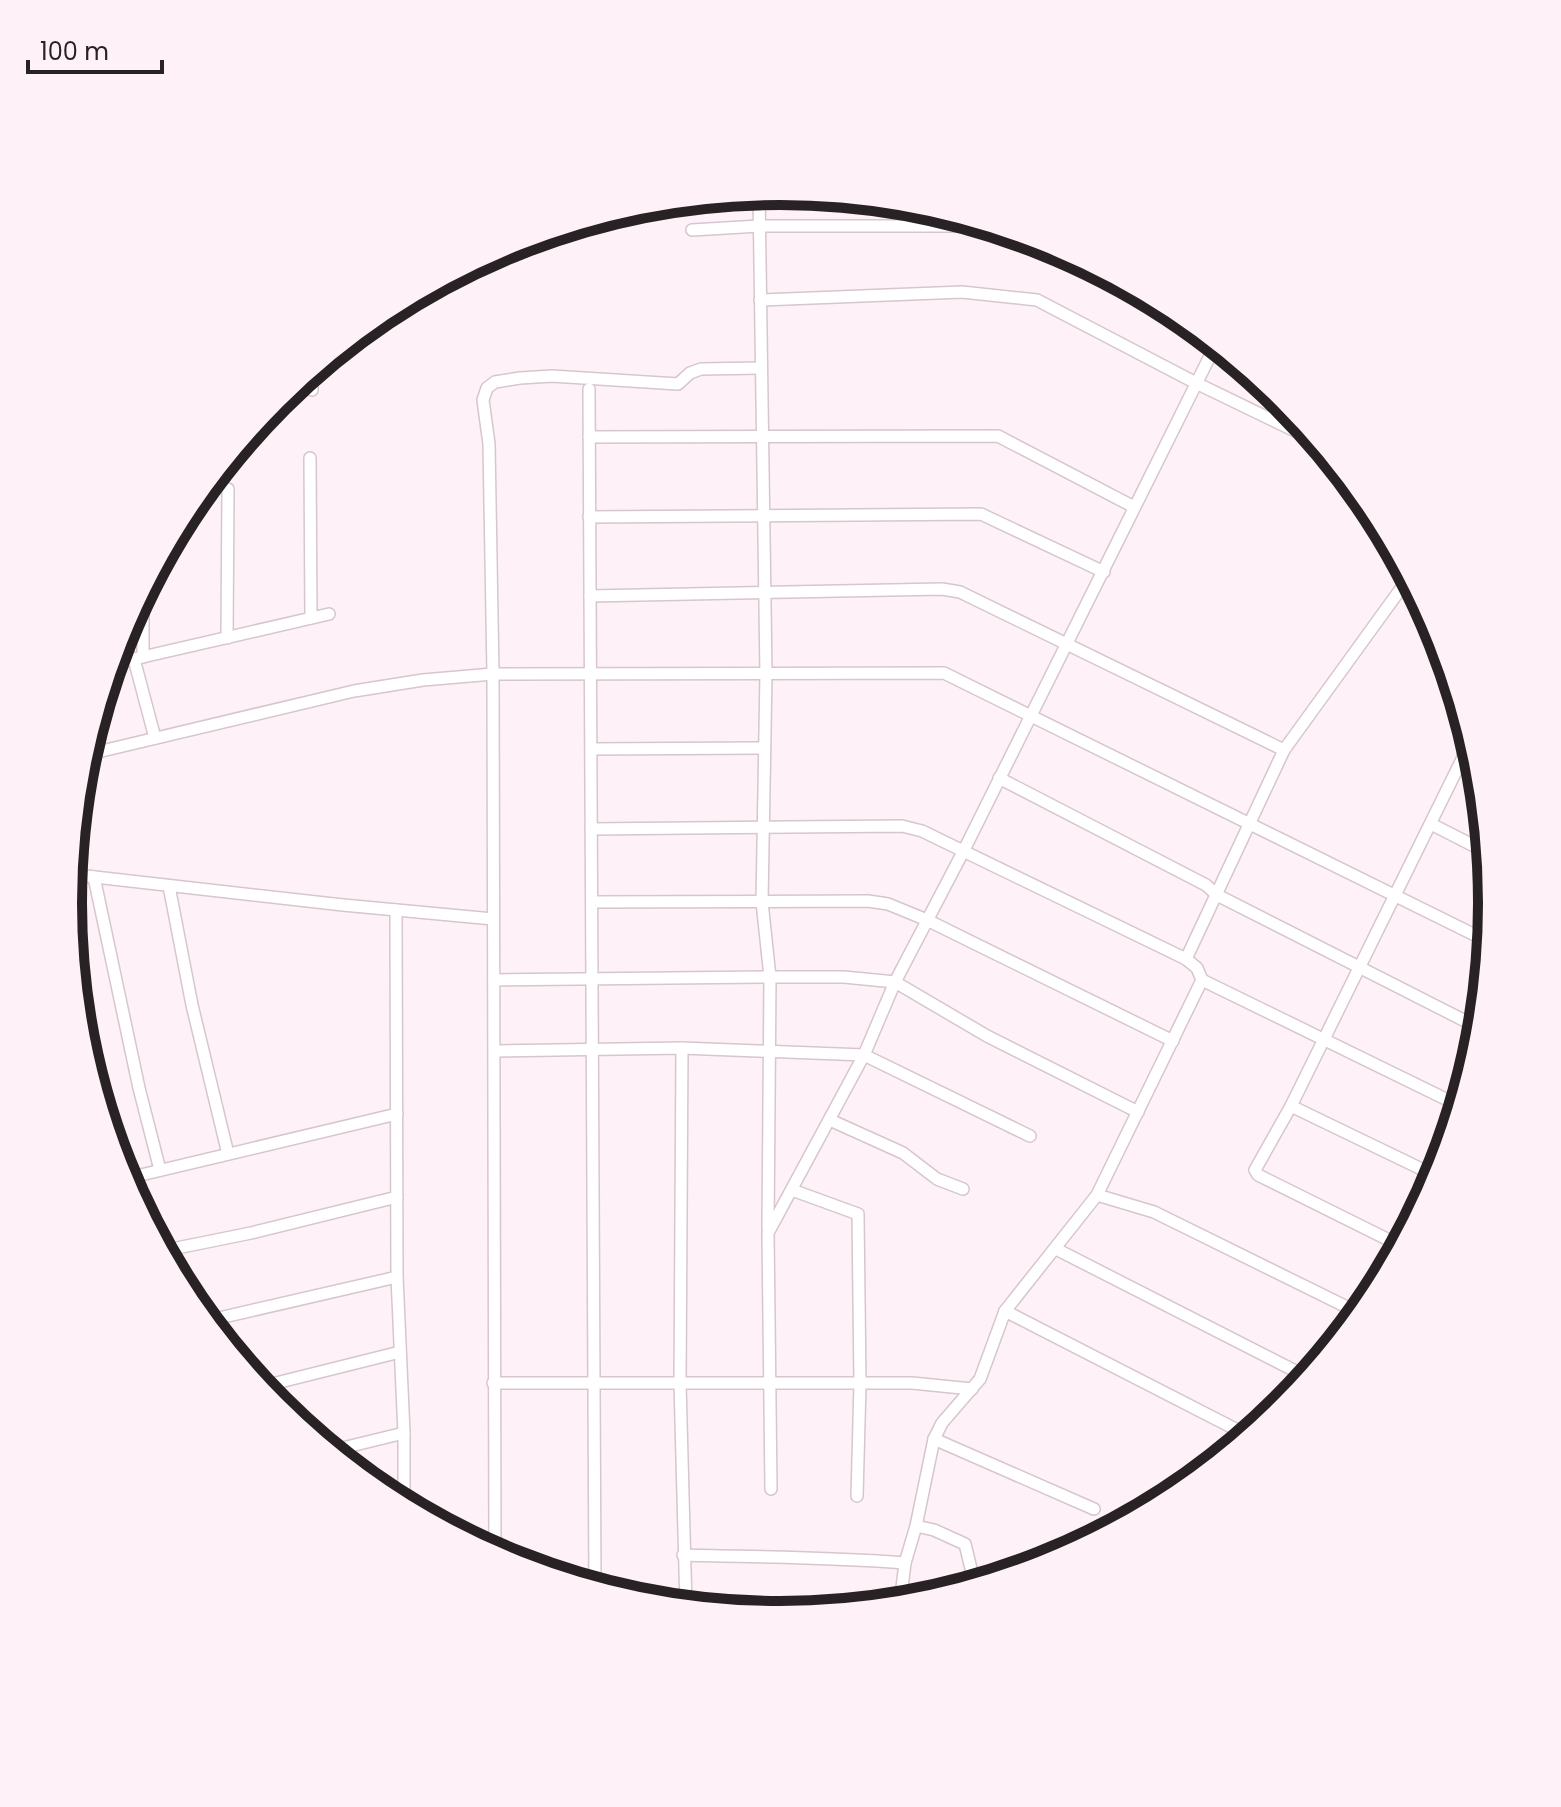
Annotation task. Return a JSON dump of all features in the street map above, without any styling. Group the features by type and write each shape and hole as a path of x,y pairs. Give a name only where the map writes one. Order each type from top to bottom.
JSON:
{"street":[{"path":"759,205 766,674 762,902 770,977 768,1233 771,1489"},
{"path":"692,230 759,226 949,226"},
{"path":"760,300 962,292 1037,300 1294,430"},
{"path":"768,1233 864,1055 895,982 1104,572 1211,353"},
{"path":"495,1541 493,674 489,444 483,400 487,388 495,382 552,376 678,384 690,373 701,369 761,368"},
{"path":"312,386 312,390"},
{"path":"589,389 595,1577"},
{"path":"589,437 998,436 1134,507"},
{"path":"310,458 311,618"},
{"path":"227,638 228,489"},
{"path":"589,517 981,514 1104,572"},
{"path":"1186,959 1284,750 1402,586"},
{"path":"590,596 942,589 960,592 1284,750"},
{"path":"126,661 329,614"},
{"path":"141,624 138,658 155,738"},
{"path":"99,752 354,691 423,680 493,674 944,673 1478,937"},
{"path":"591,749 764,748"},
{"path":"1391,1241 1256,1173 1463,755"},
{"path":"999,778 1206,885 1217,895 1469,1023"},
{"path":"1431,824 1477,847"},
{"path":"591,829 902,826 922,831 1186,959 1197,968 1202,980 1450,1101"},
{"path":"83,877 493,919"},
{"path":"94,877 139,1088 160,1170"},
{"path":"169,886 192,1005 228,1154"},
{"path":"592,902 868,901 888,904 927,920 1173,1041"},
{"path":"396,910 397,1277 404,1491"},
{"path":"494,980 844,977 895,982 987,1036 1138,1112"},
{"path":"902,1591 905,1563 934,1439 942,1423 980,1379 1005,1311 1097,1195 1202,980"},
{"path":"495,1051 682,1048 864,1055 1030,1136"},
{"path":"682,1048 680,1383 685,1479 685,1595"},
{"path":"1291,1106 1426,1171"},
{"path":"137,1176 397,1114"},
{"path":"830,1120 903,1153 937,1179 963,1189"},
{"path":"792,1190 858,1214 860,1384 857,1496"},
{"path":"1097,1195 1154,1212 1350,1308"},
{"path":"174,1249 397,1197"},
{"path":"1056,1249 1298,1372"},
{"path":"218,1318 397,1277"},
{"path":"1005,1311 1239,1431"},
{"path":"274,1384 400,1352"},
{"path":"493,1383 912,1383 972,1389"},
{"path":"343,1448 404,1433"},
{"path":"934,1439 1094,1509"},
{"path":"916,1526 934,1530 965,1544 972,1575"},
{"path":"683,1555 829,1556 905,1563"}]}
